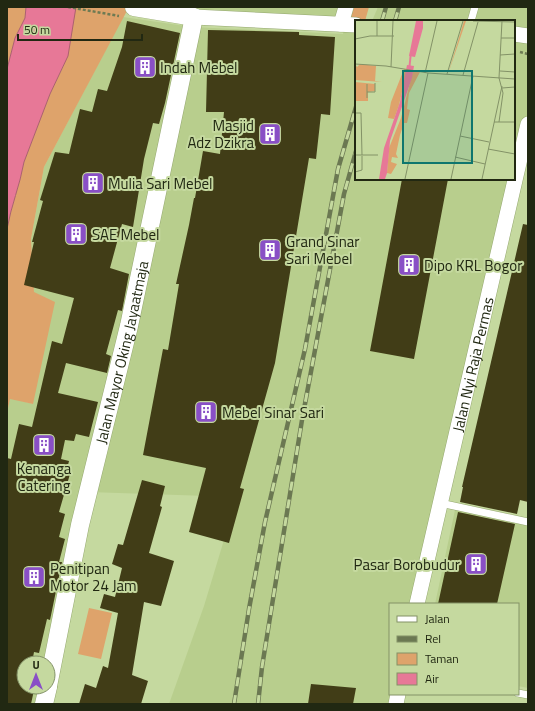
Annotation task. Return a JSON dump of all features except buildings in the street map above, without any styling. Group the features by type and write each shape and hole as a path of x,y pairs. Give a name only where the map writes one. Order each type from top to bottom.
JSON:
{"street":[{"path":"341,24 346,7"},
{"path":"128,12 170,10 194,17 355,25"},
{"name":"Jalan Mayor Oking Jayaatmaja","path":"54,655 80,526 129,326 194,17"},
{"path":"515,34 528,36"},
{"name":"Jalan Nyi Raja Permas","path":"417,603 528,124"}],"lane":[{"path":"471,20 475,7"},
{"path":"440,503 528,522"}],"path":[{"path":"68,7 128,12"}],"shaded area":[{"path":"139,7 346,7 341,24"},
{"path":"378,7 528,7 528,31 515,29 515,20 372,20"},
{"path":"123,17 192,27 343,34 345,26 355,26 355,180 515,180 417,603 389,603 389,695 398,695 396,704 169,704 204,606 237,497 89,492 50,655 16,655 16,695 42,695 40,704 7,704 7,413 10,398 33,404 34,292 31,239 44,167"},
{"path":"515,34 528,36 528,123 515,179"},
{"name":"Pasar Borobudur","path":"455,510 528,526 528,688 519,686 519,603 435,603"}],"green space":[{"path":"7,7 26,7 25,18 15,38 7,69"},
{"path":"75,7 129,7 44,167 31,239 34,292 55,302 33,404 10,399 7,413 7,229 24,162 50,94 64,65"},
{"path":"354,7 369,7 365,20 355,20 349,23"},
{"path":"89,608 112,613 101,659 78,654"}],"water":[{"path":"26,7 76,7 68,56 50,94 24,162 7,229 7,69 15,38 25,18"}],"railway":[{"path":"382,20 386,7"},
{"path":"395,20 399,7"},
{"path":"234,704 265,522 305,349 338,169 355,110"},
{"path":"258,704 262,667 302,420 344,194 355,155"}],"place":[{"name":"Indah Mebel","path":"145,67"},
{"name":"Masjid Adz Dzikra","path":"270,134"},
{"name":"Mulia Sari Mebel","path":"93,183"},
{"name":"SAE Mebel","path":"76,234"},
{"name":"Grand Sinar Sari Mebel","path":"270,250"},
{"name":"Dipo KRL Bogor","path":"409,265"},
{"name":"Mebel Sinar Sari","path":"206,412"},
{"name":"Kenanga Catering","path":"44,445"},
{"name":"Pasar Borobudur","path":"476,564"},
{"name":"Penitipan Motor 24 Jam","path":"34,577"}]}
